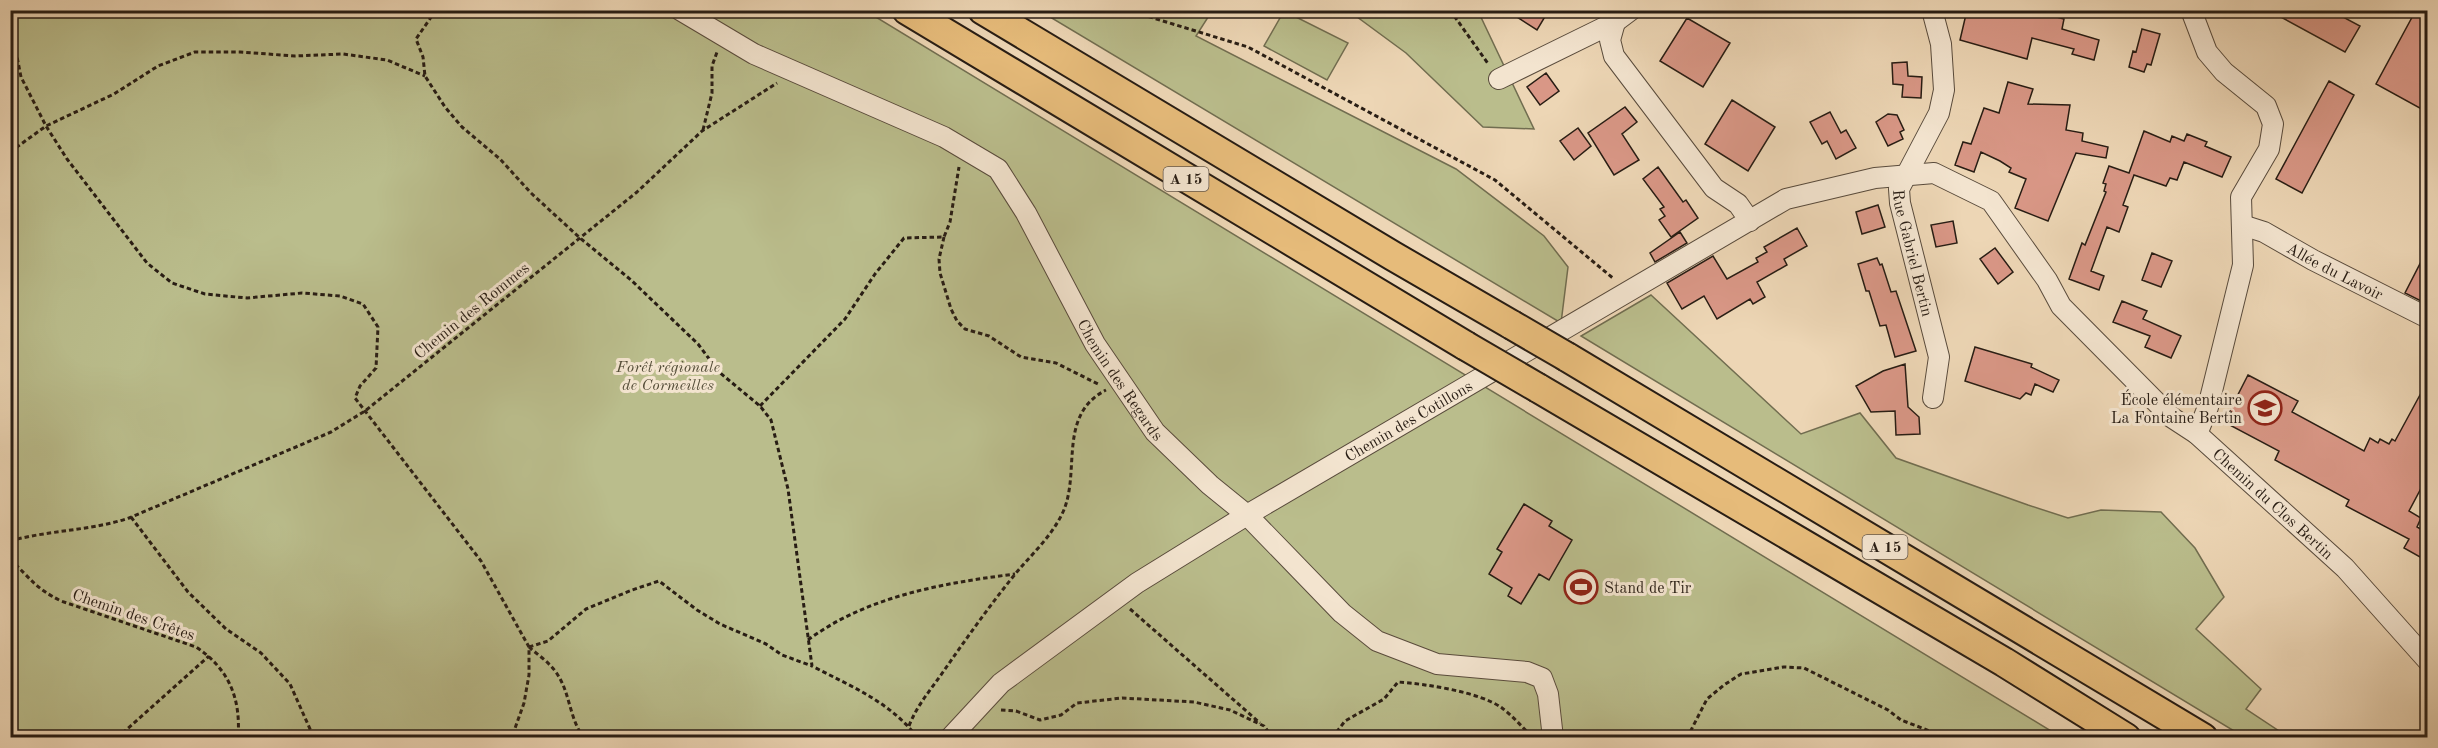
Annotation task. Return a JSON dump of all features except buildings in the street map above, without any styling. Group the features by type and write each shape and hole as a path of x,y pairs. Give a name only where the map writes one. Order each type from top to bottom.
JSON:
{"highway":[{"name":"A 15","path":"907,10 1466,346 1994,656 2126,738"},
{"name":"A 15","path":"983,10 2203,738"}],"street":[{"name":"Chemin des Regards","path":"680,10 754,54 944,137 998,169 1026,213 1116,388 1155,432 1210,485 1247,515 1342,613 1377,641 1437,664 1538,675 1545,682 1548,694 1552,738"},
{"path":"1499,79 1615,22 1631,10"},
{"name":"Rue Gabriel Bertin","path":"1932,10 1941,44 1944,90 1939,113 1899,189 1900,204 1939,357 1934,398"},
{"path":"2191,10 2207,52 2224,72 2266,106 2273,124 2268,149 2241,197 2243,266 2208,407 2197,434"},
{"path":"1615,22 1610,40 1614,56 1714,188 1738,204 1750,220"},
{"name":"Chemin du Clos Bertin","path":"1905,176 1934,173 1991,201 2047,280 2061,306 2171,417 2197,434 2345,568 2427,661"},
{"name":"Chemin des Cotillons","path":"950,738 1001,683 1137,583 1247,515 1786,200 1875,178 1905,176"},
{"name":"Allée du Lavoir","path":"2242,225 2264,232 2427,318"}],"path":[{"path":"436,10 416,39 423,57 425,76 445,107 462,127 500,159 531,193 631,280 698,344 719,372 760,406 771,420 788,489 812,666"},
{"path":"1127,10 1248,47 1495,180 1629,292"},
{"path":"1450,10 1499,79"},
{"path":"10,21 21,77 46,126 67,159 147,263 172,283 205,294 247,298 302,293 340,296 363,304 378,327 376,368 360,386 355,398 481,561 529,647 552,667 560,678 567,702 584,738"},
{"path":"702,131 712,93 711,66 726,36"},
{"path":"10,153 46,126 114,94 158,66 195,52 240,52 296,57 343,54 387,60 425,76"},
{"name":"Chemin des Rommes","path":"10,541 101,526 132,517 331,432 365,411 637,192 702,131 795,73"},
{"path":"966,150 958,170 950,222 939,259 940,273 957,321 965,328 989,336 1021,357 1056,363 1116,388"},
{"path":"760,406 845,319 875,274 904,238 944,237"},
{"path":"909,726 921,701 1015,574 1039,549 1062,515 1070,497 1071,452 1078,422 1093,396 1116,388"},
{"path":"132,517 188,592 226,629 261,653 290,684 314,738"},
{"name":"Chemin des Crêtes","path":"10,559 43,592 61,601 196,647 209,656 223,670 236,700 238,738"},
{"path":"808,640 846,617 908,593 1015,574"},
{"path":"529,647 548,641 586,609 660,581 697,610 720,624 766,644 782,655 812,666 884,704 909,726 918,738"},
{"path":"1117,598 1264,726 1273,738"},
{"path":"508,738 513,734 524,703 529,675 529,647"},
{"path":"117,738 209,656"},
{"path":"1687,738 1707,699 1724,685 1741,674 1784,667 1804,668 1888,710 1901,720 1948,738"},
{"path":"1332,738 1346,721 1384,699 1398,682 1422,683 1468,694 1501,707 1533,738"},
{"path":"978,708 1016,711 1040,720 1061,716 1077,703 1089,701 1122,698 1194,702 1230,710 1264,726"}],"green space":[{"name":"Forêt régionale de Cormeilles","path":"10,11 866,11 2061,737 11,737"},
{"path":"1040,11 1212,11 1196,36 1456,169 1544,236 1568,267 1561,323"},
{"path":"1284,11 1348,43 1327,80 1264,46"},
{"path":"1349,11 1478,11 1534,129 1483,127 1406,53"},
{"path":"1651,295 1801,434 1860,413 1896,458 2028,505 2068,518 2101,510 2161,512 2195,548 2224,597 2196,629 2261,689 2246,709 2288,737 2244,737 1581,336"}],"place":[{"name":"École élémentaire La Fontaine Bertin","path":"2265,408"},
{"name":"Stand de Tir","path":"1581,587"}]}
